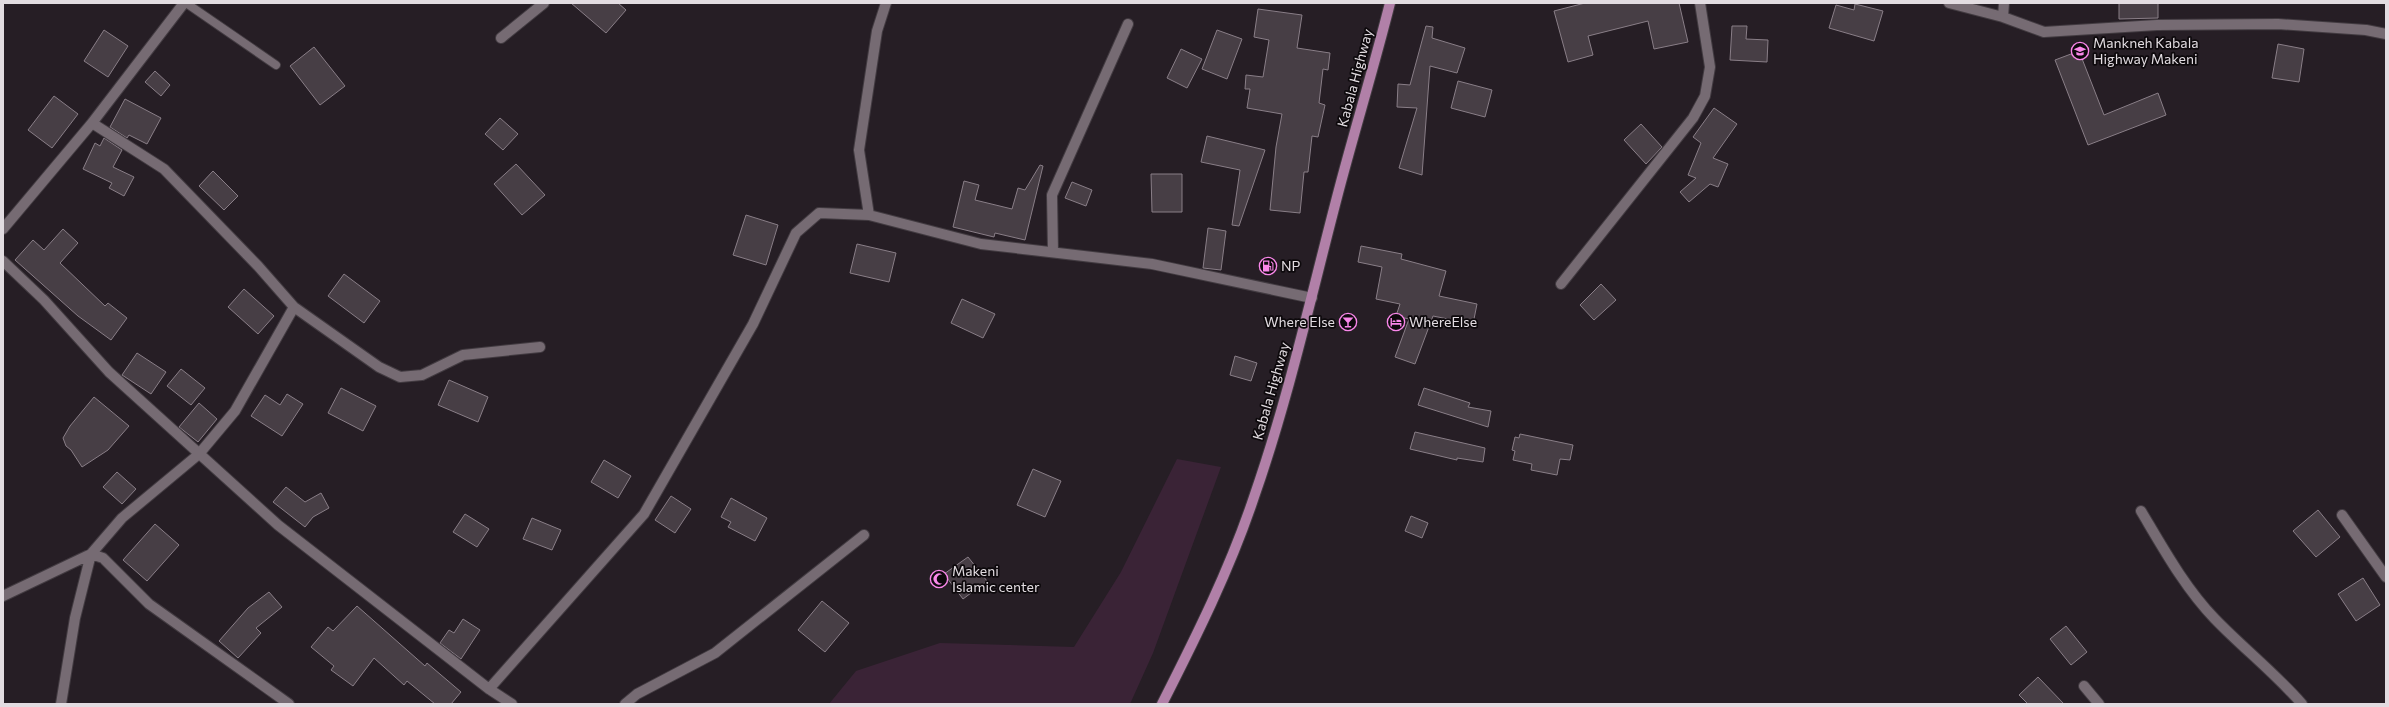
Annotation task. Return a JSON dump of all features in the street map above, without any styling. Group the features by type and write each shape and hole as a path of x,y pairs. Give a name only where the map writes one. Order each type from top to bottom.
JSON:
{"main road":[{"name":"Kabala Highway","path":"1162,704 1204,622 1254,498 1312,298 1341,182 1370,82 1390,3"}],"street":[{"path":"3,229 92,123 185,3"},
{"path":"502,38 544,3"},
{"path":"869,215 859,150 877,31 886,3"},
{"path":"1561,284 1693,118 1705,96 1710,67 1700,3"},
{"path":"1949,3 2003,17 2044,32 2157,25 2278,24 2366,30 2386,34"},
{"path":"2003,17 2004,3"},
{"path":"1053,252 1052,195 1128,24"},
{"path":"92,123 164,169 258,266 294,307 379,367 400,377 422,376 463,355 540,347"},
{"path":"489,689 644,514 753,324 796,233 819,213 869,215 981,244 1152,264 1312,298"},
{"path":"3,261 44,300 109,372 278,525 489,689 512,704"},
{"path":"3,596 91,554 122,518 199,454 235,411 294,307"},
{"path":"2142,511 2172,564 2214,618 2286,686 2302,704"},
{"path":"2342,515 2386,577"},
{"path":"625,704 637,694 714,653 864,535"},
{"path":"61,704 75,618 91,554"},
{"path":"91,554 103,558 149,604 289,704"},
{"path":"2084,686 2099,704"}],"lane":[{"path":"185,3 276,65"}],"shaded area":[{"path":"1177,459 1221,467 1153,653 1130,704 829,704 856,671 940,643 1074,647 1121,572"}],"building":[{"path":"571,3 618,3 626,10 606,33"},
{"path":"1585,3 1679,3 1688,42 1654,49 1648,21 1588,36 1593,55 1568,62 1554,11"},
{"path":"2119,3 2158,3 2158,18 2119,19"},
{"path":"1855,4 1883,11 1874,41 1829,28 1836,5 1854,10"},
{"path":"1258,9 1302,15 1297,48 1330,53 1328,70 1323,69 1319,103 1325,105 1318,137 1312,136 1308,172 1304,172 1300,213 1270,210 1276,147 1282,114 1247,108 1250,89 1245,89 1246,75 1263,77 1269,40 1254,37"},
{"path":"1426,26 1433,27 1432,38 1465,48 1457,73 1430,66 1422,175 1399,168 1417,108 1397,107 1398,84 1410,85"},
{"path":"1732,26 1747,26 1746,39 1768,40 1767,62 1730,60"},
{"path":"104,30 128,46 108,77 84,61"},
{"path":"1217,30 1242,39 1227,79 1202,69"},
{"path":"2278,44 2304,49 2299,82 2272,78"},
{"path":"314,47 345,86 320,105 290,66"},
{"path":"1181,49 1202,59 1187,88 1167,78"},
{"path":"2079,51 2104,115 2158,93 2166,115 2088,145 2055,60"},
{"path":"155,71 170,85 161,96 145,82"},
{"path":"1458,81 1492,90 1485,117 1451,108"},
{"path":"54,96 78,114 52,148 28,130"},
{"path":"125,99 161,118 147,144 129,135 127,138 110,127"},
{"path":"1714,108 1737,124 1713,158 1728,164 1718,187 1710,184 1689,202 1680,192 1696,178 1688,175 1701,143 1693,137"},
{"path":"500,118 518,134 503,150 485,134"},
{"path":"1641,124 1662,147 1646,164 1624,140"},
{"path":"1207,136 1265,150 1239,226 1232,225 1240,170 1201,162"},
{"path":"104,138 122,150 113,167 134,177 124,196 109,188 112,183 83,169 95,143 100,146"},
{"path":"516,164 545,195 522,215 494,184"},
{"path":"1040,165 1043,166 1025,240 995,233 994,237 953,227 964,181 979,185 975,200 1012,209 1018,188 1025,190"},
{"path":"213,171 238,196 224,210 199,186"},
{"path":"1151,174 1182,174 1182,212 1152,212"},
{"path":"1072,182 1092,190 1086,206 1065,198"},
{"path":"746,215 778,225 766,265 733,255"},
{"path":"1208,228 1226,231 1221,270 1203,268"},
{"path":"63,229 78,243 60,263 105,306 108,303 127,318 111,340 78,316 15,260 33,240 44,250"},
{"path":"857,244 896,253 889,282 850,273"},
{"path":"1361,246 1402,254 1401,259 1446,271 1439,296 1477,304 1473,324 1433,316 1415,364 1395,357 1409,319 1396,316 1400,304 1376,299 1382,267 1358,262"},
{"path":"344,274 380,301 364,323 328,296"},
{"path":"1601,284 1616,300 1594,320 1580,305"},
{"path":"244,289 274,316 258,334 228,307"},
{"path":"962,299 995,314 983,338 951,323"},
{"path":"137,353 166,372 151,394 122,375"},
{"path":"1235,356 1257,363 1251,381 1230,375"},
{"path":"181,369 205,388 191,405 167,386"},
{"path":"449,380 488,397 478,422 438,405"},
{"path":"341,388 376,406 363,431 328,413"},
{"path":"1424,388 1470,403 1468,407 1491,411 1488,427 1418,405"},
{"path":"287,394 303,404 282,436 251,416 265,395 280,405"},
{"path":"94,397 129,426 108,450 82,467 71,450 66,446 63,438 70,426"},
{"path":"199,403 217,419 198,442 179,427"},
{"path":"1415,432 1485,448 1483,462 1457,458 1457,460 1410,449"},
{"path":"1520,434 1573,445 1570,460 1560,459 1557,475 1531,470 1532,464 1513,460 1515,451 1512,450 1515,437 1519,438"},
{"path":"604,460 631,476 618,498 591,482"},
{"path":"1033,469 1061,481 1045,517 1017,505"},
{"path":"117,472 136,489 122,504 103,487"},
{"path":"286,487 305,502 321,493 329,508 313,517 305,527 273,502"},
{"path":"671,496 691,509 675,533 655,520"},
{"path":"731,498 767,518 755,541 728,527 731,522 721,517"},
{"path":"2318,510 2340,537 2316,557 2293,531"},
{"path":"465,514 489,529 477,547 453,532"},
{"path":"1411,516 1428,523 1422,538 1405,531"},
{"path":"532,518 561,530 552,550 523,539"},
{"path":"155,524 179,545 147,581 123,560"},
{"path":"968,557 987,581 963,599 944,574"},
{"path":"2363,578 2380,605 2356,621 2338,594"},
{"path":"269,592 282,607 256,628 261,633 238,658 219,641 248,608"},
{"path":"822,601 849,623 825,652 798,630"},
{"path":"357,606 425,666 427,663 461,692 451,704 435,704 407,681 404,685 374,658 353,686 331,670 334,666 311,647 328,627 333,631"},
{"path":"463,619 480,630 461,659 440,643 449,630 454,633"},
{"path":"2066,626 2087,652 2071,665 2050,639"},
{"path":"2038,677 2064,704 2028,704 2019,695"}],"place":[{"name":"Mankneh Kabala Highway Makeni","path":"2080,51"},
{"name":"NP","path":"1268,266"},
{"name":"Where Else","path":"1348,322"},
{"name":"WhereElse","path":"1396,322"},
{"name":"Makeni Islamic center","path":"939,579"}]}
